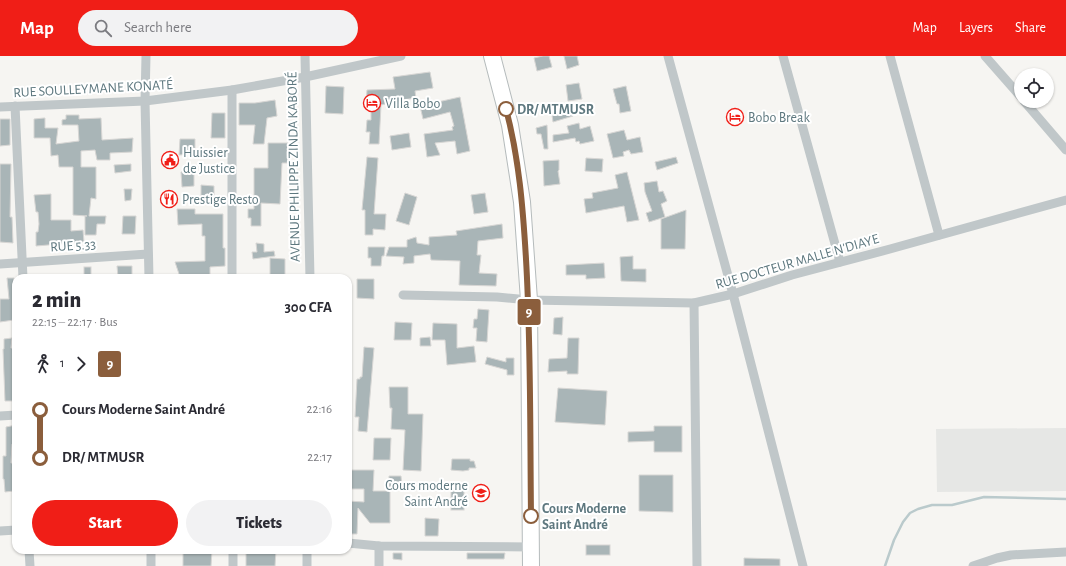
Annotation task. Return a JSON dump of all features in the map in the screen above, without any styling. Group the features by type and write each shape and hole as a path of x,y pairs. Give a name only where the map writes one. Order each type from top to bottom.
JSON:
{"highway":[{"path":"492,56 510,126 522,202 529,300 531,566"}],"street":[{"path":"146,56 145,102 149,274"},
{"name":"AVENUE PHILIPPE ZINDA KABORÉ","path":"305,56 310,274"},
{"name":"RUE SOULLEYMANE KONATÉ","path":"0,107 145,102 232,90 305,77 401,56"},
{"path":"668,56 733,294 803,566"},
{"path":"783,56 840,262"},
{"path":"890,56 939,235"},
{"path":"985,56 1014,89"},
{"path":"232,90 232,274"},
{"path":"15,106 23,274"},
{"path":"1030,108 1066,150"},
{"name":"RUE DOCTEUR MALLE N'DIAYE","path":"403,295 497,296 529,300 694,303 733,294 792,275 1066,200"},
{"name":"RUE 5.33","path":"0,264 148,254"},
{"path":"694,303 697,566"},
{"path":"0,416 12,415"},
{"path":"0,531 12,530"},
{"path":"352,543 379,546 531,547"},
{"path":"379,546 379,566"},
{"path":"974,566 1011,555 1066,552"},
{"path":"30,554 30,566"},
{"path":"151,554 151,566"},
{"path":"233,554 233,566"},
{"path":"307,554 307,566"}],"shaded area":[{"path":"1066,428 1066,491 937,492 936,429"}],"building":[{"path":"549,56 552,67 537,71 534,58"},
{"path":"564,56 577,56 579,65 567,69"},
{"path":"430,72 433,88 415,91 416,98 387,102 386,104 381,105 379,144 369,144 370,132 366,132 367,120 371,120 371,102 366,102 367,90 395,89 393,77"},
{"path":"579,83 582,99 568,101 566,85"},
{"path":"326,86 344,87 343,114 325,113"},
{"path":"626,86 631,111 620,113 619,104 617,104 613,89"},
{"path":"460,97 470,151 457,154 455,141 435,143 440,155 427,157 424,134 453,130 452,127 454,126 450,112 423,119 420,106"},
{"path":"275,100 277,116 267,118 264,144 253,144 255,125 239,125 239,103 255,103"},
{"path":"572,110 573,116 553,122 552,115"},
{"path":"212,113 225,113 225,138 211,138"},
{"path":"66,115 79,115 79,119 101,118 102,140 133,138 132,152 110,153 110,160 97,160 95,150 81,151 81,167 96,167 96,199 91,198 89,216 106,216 105,224 97,224 96,235 85,235 85,216 87,216 73,215 73,167 59,167 58,155 51,156 50,138 34,138 34,119 45,118 45,128 58,128 56,144 79,141 78,125 62,125 62,120 66,119"},
{"path":"0,119 10,119 10,145 0,146"},
{"path":"579,123 580,129 590,126 594,141 580,144 579,141 576,142 575,138 553,142 553,135 569,133 567,126"},
{"path":"547,125 548,149 544,149 541,134 537,134 536,128"},
{"path":"624,130 627,140 640,137 643,152 631,154 629,150 623,152 624,156 613,158 607,134"},
{"path":"409,133 411,147 392,150 390,136"},
{"path":"180,139 195,139 195,154 179,155"},
{"path":"268,143 288,143 288,163 282,163 280,204 261,203 261,226 251,226 251,218 248,218 248,209 254,209 254,168 268,168"},
{"path":"367,157 378,158 374,214 386,214 385,230 373,229 373,235 365,235 365,210 362,210"},
{"path":"676,157 678,163 657,170 655,162"},
{"path":"586,158 603,159 602,172 585,171"},
{"path":"559,160 558,171 560,184 544,186 543,161"},
{"path":"0,164 11,164 10,217 12,217 13,243 0,242"},
{"path":"131,164 131,171 115,173 114,165"},
{"path":"194,171 194,186 182,187 181,172"},
{"path":"627,172 639,220 627,222 624,206 586,213 584,199 593,198 592,193 618,188 615,175"},
{"path":"657,181 659,192 663,191 667,201 661,204 665,217 649,222 646,213 652,211 645,192 644,183"},
{"path":"201,185 214,186 214,202 201,202"},
{"path":"124,189 132,189 131,200 125,201"},
{"path":"405,193 417,197 409,225 396,221"},
{"path":"485,193 488,212 474,214 471,195"},
{"path":"51,194 51,220 71,220 71,231 83,230 84,242 36,246 36,232 38,232 39,224 34,195"},
{"path":"177,209 195,209 195,214 223,214 223,248 225,248 225,266 210,267 210,274 179,274 175,262 205,261 205,236 202,236 202,224 178,225"},
{"path":"686,210 685,249 661,249 661,219"},
{"path":"123,216 136,216 135,234 122,234"},
{"path":"502,224 503,238 478,241 477,255 481,255 479,273 497,274 496,286 459,285 460,261 431,260 430,254 414,256 414,263 403,264 404,257 386,256 389,247 407,247 407,240 416,237 417,243 429,245 429,237 457,235 456,231"},
{"path":"256,243 264,244 264,252 274,251 275,256 253,259 252,252 257,252"},
{"path":"368,247 385,247 381,266 371,266 371,258 368,258"},
{"path":"633,256 633,269 646,269 646,282 621,281 620,257"},
{"path":"270,258 285,259 285,274 270,274"},
{"path":"604,263 605,278 586,279 586,275 566,275 566,265"},
{"path":"117,266 132,266 132,274 118,274"},
{"path":"84,267 91,267 91,274 84,274"},
{"path":"7,278 12,278 12,320 0,322 0,299 9,299"},
{"path":"357,279 374,279 374,299 357,298"},
{"path":"478,309 489,310 487,342 476,341 477,328 473,328 474,319 477,319"},
{"path":"563,317 562,335 553,334 554,318"},
{"path":"395,322 412,323 411,340 394,340"},
{"path":"433,323 457,324 457,348 474,346 476,362 447,365 445,340 432,340"},
{"path":"430,337 431,346 420,346 420,338"},
{"path":"12,338 12,401 5,401 4,339"},
{"path":"568,338 579,338 578,374 567,374 567,371 548,372 549,359 567,358"},
{"path":"364,347 374,348 367,432 358,431 359,417 355,417 357,379 362,377"},
{"path":"487,357 506,362 506,358 514,358 514,375 507,375 507,370 485,364"},
{"path":"389,387 408,387 408,414 423,414 421,471 403,470 405,430 391,429 392,408 390,408"},
{"path":"558,388 607,391 605,425 555,422"},
{"path":"12,426 12,491 5,492 3,479 3,456 6,456 6,427"},
{"path":"654,426 682,426 682,452 654,452 654,441 628,442 628,432 654,431"},
{"path":"374,438 391,438 390,460 373,460"},
{"path":"452,459 470,459 470,461 474,461 476,468 469,468 469,470 463,471 451,470"},
{"path":"352,470 374,470 373,491 390,491 390,523 370,523 358,508 357,534 352,534 352,501 364,502 364,489 352,489"},
{"path":"639,475 673,475 673,512 639,511"},
{"path":"389,476 401,476 402,487 389,487"},
{"path":"451,488 464,488 464,510 451,510"},
{"path":"425,518 439,519 438,536 425,536"},
{"path":"586,545 610,545 610,555 586,555"},
{"path":"393,553 402,553 402,560 393,559"},
{"path":"467,553 505,553 504,559 467,559"},
{"path":"183,554 212,554 211,566 183,566"},
{"path":"246,554 276,554 275,566 246,566"},
{"path":"744,558 780,559 780,566 744,566"}],"waterway":[{"path":"885,566 894,540 903,522 910,513 918,509 932,505 952,505 984,497 1066,499"}],"bus line":[{"name":"9","path":"506,109 516,160 522,202 529,300 531,516"}],"place":[{"name":"Villa Bobo","path":"372,103"},
{"name":"DR/ MTMUSR","path":"506,109"},
{"name":"Bobo Break","path":"735,117"},
{"name":"Huissier de Justice","path":"170,160"},
{"name":"Prestige Resto","path":"169,199"},
{"name":"Cours moderne Saint André","path":"481,493"},
{"name":"Cours Moderne Saint André","path":"531,516"}]}
